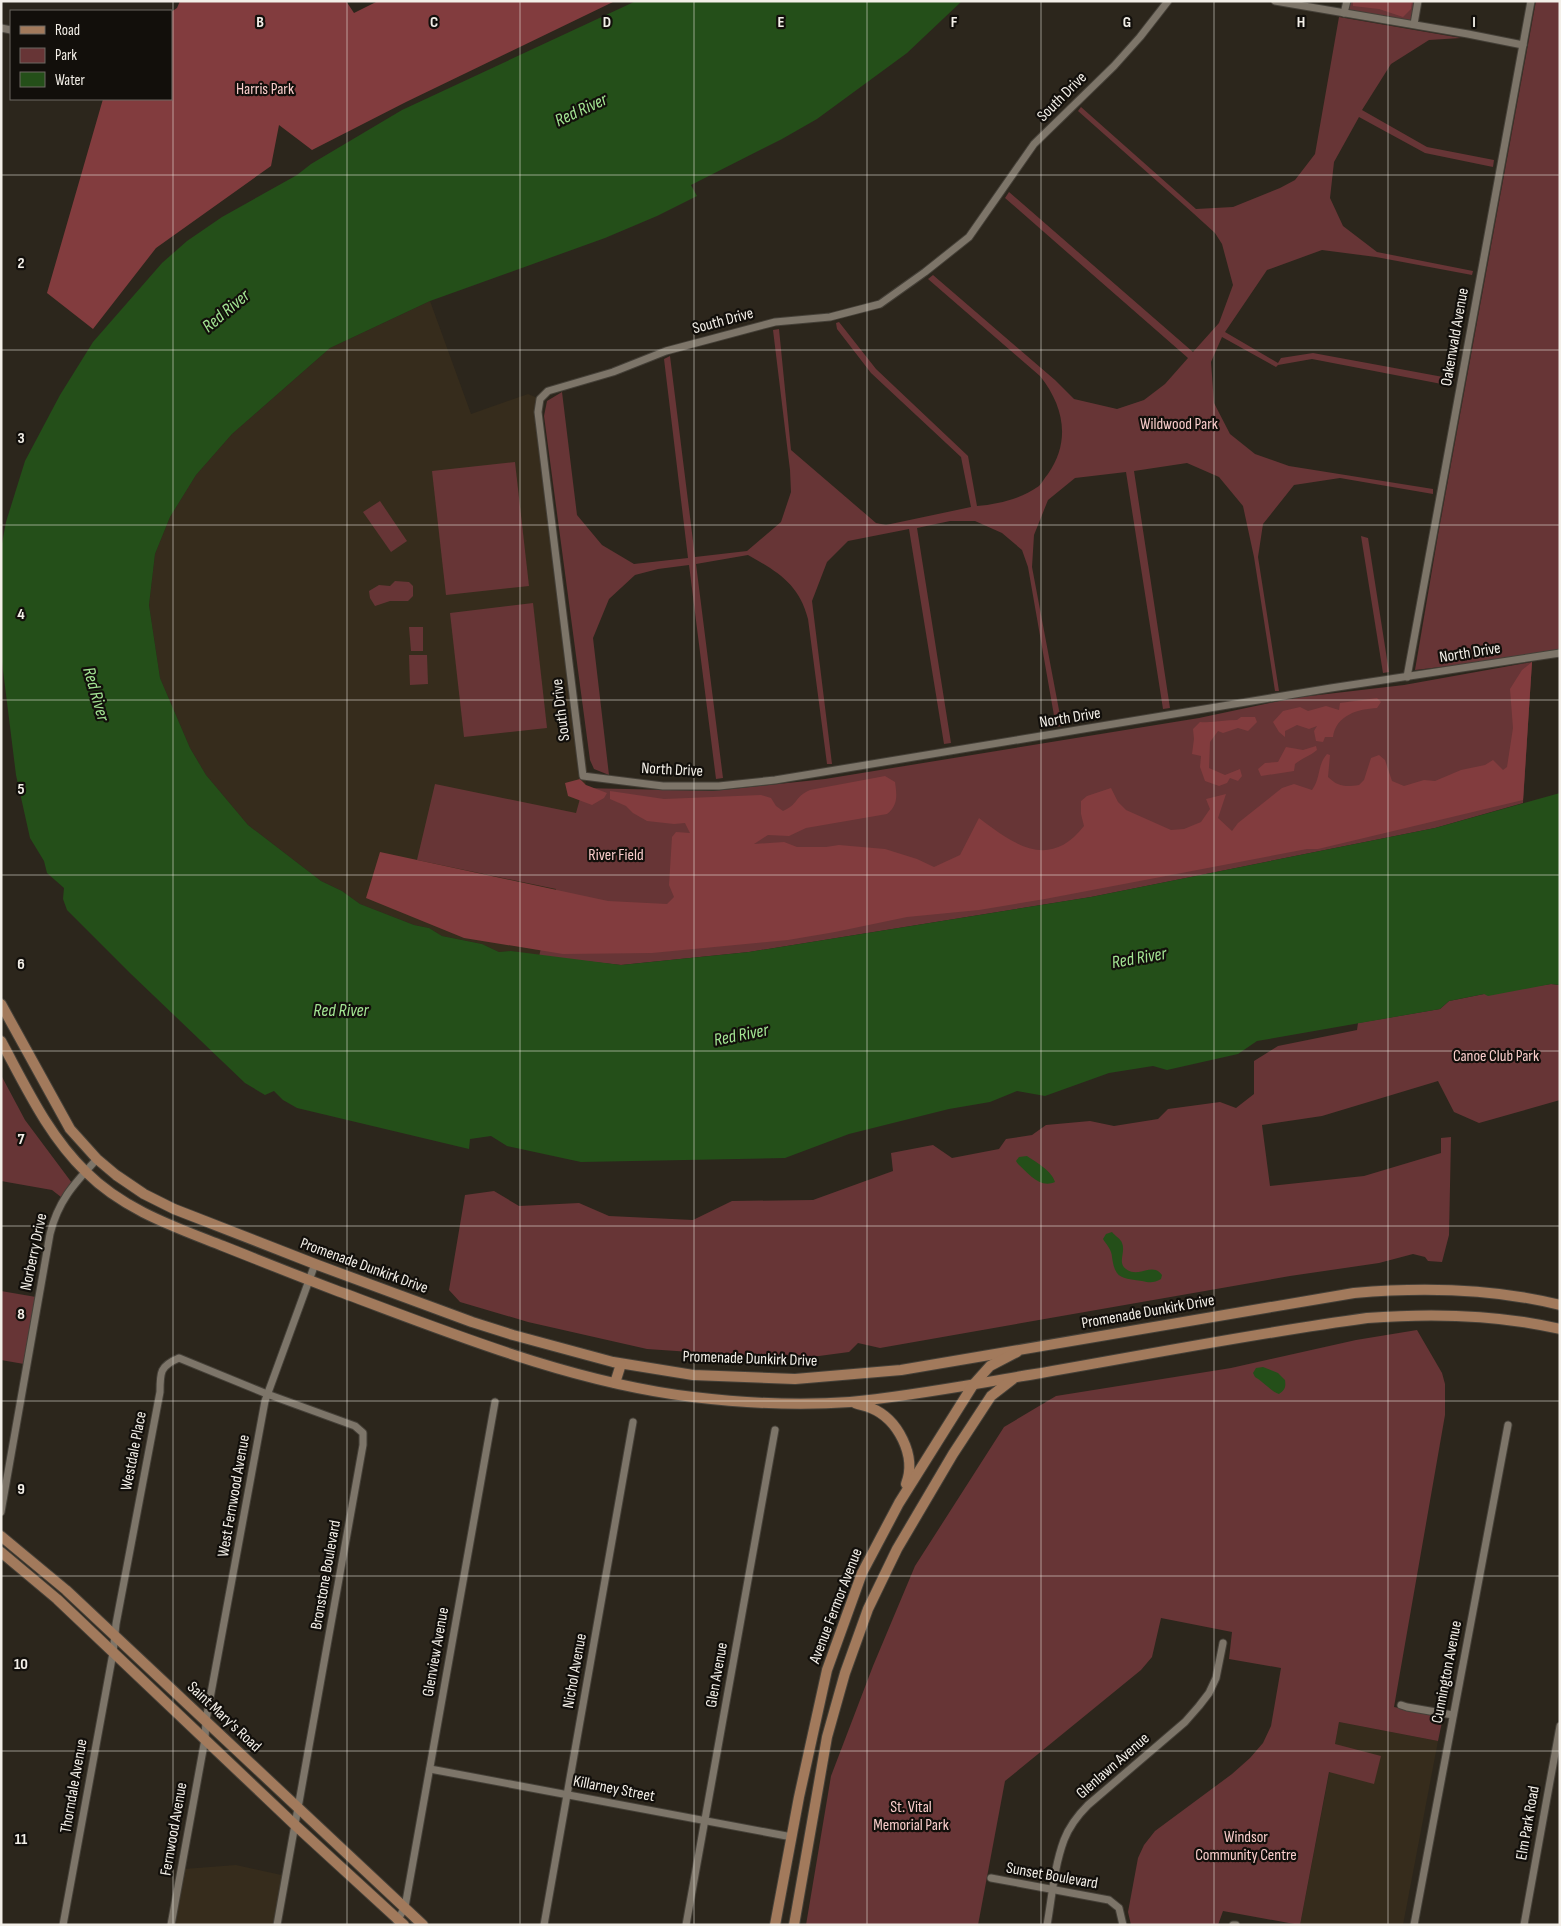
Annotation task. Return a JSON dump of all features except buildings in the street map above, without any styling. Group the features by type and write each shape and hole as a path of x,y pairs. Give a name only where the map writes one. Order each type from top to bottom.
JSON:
{"main road":[{"name":"Promenade Dunkirk Drive","path":"1,1004 70,1129 97,1159 116,1175 151,1198 174,1209 315,1264 513,1335 621,1364 693,1375 795,1379 901,1370 1370,1291 1415,1289 1475,1291 1521,1297 1560,1305"},
{"name":"Promenade Dunkirk Drive","path":"1,1041 39,1112 57,1139 85,1172 104,1188 134,1208 164,1223 309,1280 506,1353 615,1383 704,1398 796,1404 850,1402 973,1385 1367,1318 1425,1315 1485,1317 1560,1328"},
{"name":"Avenue Fermor Avenue","path":"776,1925 792,1837 827,1670 862,1573 899,1503 973,1385 990,1366 1024,1348"},
{"path":"615,1383 621,1364"},
{"name":"Avenue Fermor Avenue","path":"794,1925 827,1737 844,1674 868,1609 897,1549 954,1454 991,1396 1014,1377"},
{"path":"850,1402 871,1408 879,1413 893,1424 906,1446 910,1474 899,1503"},
{"name":"Saint Mary's Road","path":"1,1536 66,1590 423,1925"},
{"name":"Saint Mary's Road","path":"1,1552 57,1600 400,1923"},
{"path":"855,1594 863,1593 869,1598 868,1609"}],"street":[{"name":"South Drive","path":"583,776 538,412 540,399 548,392 558,388 613,372 666,352 720,335 775,322 830,317 880,304 969,238 1034,144 1114,66 1168,1"},
{"path":"1275,1 1414,24 1523,45"},
{"path":"1344,13 1347,1"},
{"path":"1414,24 1418,1"},
{"name":"Oakenwald Avenue","path":"1407,677 1531,1"},
{"name":"North Drive","path":"583,776 663,786 719,786 775,780 1560,653"},
{"name":"Norberry Drive","path":"1,1512 55,1214 65,1197 97,1159"},
{"name":"West Fernwood Avenue","path":"205,1739 206,1720 267,1394 315,1264"},
{"name":"Westdale Place","path":"113,1653 114,1635 160,1392 160,1376 167,1363 179,1358 267,1394"},
{"name":"Bronstone Boulevard","path":"267,1394 356,1426 363,1433 363,1445 277,1925"},
{"name":"Glenview Avenue","path":"400,1923 405,1907 495,1402"},
{"name":"Nichol Avenue","path":"544,1925 633,1422"},
{"name":"Cunnington Avenue","path":"1414,1925 1508,1425"},
{"name":"Glen Avenue","path":"686,1925 774,1430"},
{"name":"Glenlawn Avenue","path":"1046,1925 1064,1839 1075,1819 1088,1805 1185,1722 1199,1706 1209,1693 1216,1678 1223,1643"},
{"name":"Thorndale Avenue","path":"63,1925 113,1653"},
{"path":"1401,1705 1453,1716"},
{"name":"Elm Park Road","path":"1524,1925 1560,1726"},
{"name":"Fernwood Avenue","path":"171,1925 205,1739"},
{"name":"Killarney Street","path":"430,1769 792,1837"},
{"name":"Sunset Boulevard","path":"991,1878 1109,1900 1119,1908 1123,1925"}],"shaded area":[{"path":"430,301 471,414 528,394 540,399 538,412 588,774 539,956 511,951 499,952 482,944 442,936 429,928 414,925 360,904 342,891 321,881 248,825 206,775 190,748 160,678 149,605 155,554 170,517 196,475 232,434 330,348"},
{"path":"1339,1722 1438,1741 1403,1925 1300,1925"},
{"path":"236,1865 286,1876 277,1925 172,1925 184,1869"}],"green space":[{"name":"Harris Park","path":"180,1 346,1 354,13 378,1 615,1 406,102 312,150 279,125 271,166 156,248 93,329 47,293 103,100 172,100 172,11 177,8"},
{"path":"1347,1 1418,1 1414,24 1344,13"},
{"path":"1353,1 1412,1 1411,9 1403,17 1379,9 1353,6"},
{"path":"1536,1 1560,1 1560,653 1415,670 1438,535"},
{"name":"Wildwood Park","path":"1339,17 1461,38 1429,40 1391,64 1362,110 1427,147 1494,160 1493,167 1425,153 1359,117 1334,162 1330,198 1343,226 1377,252 1473,271 1472,275 1376,257 1322,250 1267,270 1225,332 1278,363 1281,358 1313,353 1454,379 1452,386 1312,359 1278,365 1276,367 1222,337 1211,362 1214,403 1230,434 1255,454 1289,466 1433,489 1433,494 1340,478 1294,485 1263,524 1258,557 1279,691 1275,691 1254,557 1243,506 1219,477 1187,463 1134,471 1170,708 1163,709 1126,472 1075,478 1048,500 1034,535 1032,567 1062,726 1056,727 1028,567 1022,550 1002,533 975,521 950,521 917,528 951,743 944,744 909,529 848,541 827,562 812,601 832,764 827,764 808,619 804,607 786,580 769,567 748,555 696,564 723,778 716,779 689,565 658,569 635,575 609,599 593,638 609,775 594,769 590,760 544,416 547,401 562,392 577,515 602,545 634,564 688,558 664,359 670,356 695,557 747,551 781,522 791,492 773,330 779,329 791,450 876,523 886,525 971,507 961,457 871,373 837,329 836,323 839,322 876,369 968,456 977,506 1017,498 1032,491 1040,485 1048,474 1060,449 1062,424 1055,399 1040,376 928,279 933,275 1055,380 1074,399 1117,409 1144,400 1165,384 1188,358 1005,198 1009,192 1193,352 1219,323 1233,285 1222,244 1215,233 1078,111 1081,107 1196,209 1233,207 1295,180 1315,154"},
{"path":"515,462 529,586 446,595 432,471"},
{"path":"380,501 407,541 391,552 363,512"},
{"path":"1361,536 1368,538 1389,672 1383,673"},
{"path":"395,581 409,582 413,586 413,596 408,601 390,601 375,606 370,598 369,591 379,585 390,586"},
{"path":"533,603 547,728 464,737 450,613"},
{"path":"409,627 423,627 423,651 411,651"},
{"path":"409,655 427,655 428,684 410,685"},
{"name":"River Field","path":"1532,662 1523,803 1435,828 1091,897 749,952 621,965 539,956 556,889 417,860 435,784 576,813 583,788 713,791 825,779 1199,718 1293,698 1404,685"},
{"path":"1532,662 1523,800 1318,849 1307,849 1045,899 979,910 907,917 788,940 652,953 563,954 464,938 366,898 380,852 608,901 667,904 674,897 669,885 672,837 676,832 690,833 685,823 674,824 647,821 633,813 626,806 610,799 610,791 664,799 761,795 771,798 776,806 783,811 810,790 885,776 895,782 896,792 895,804 887,814 806,828 789,836 768,835 754,844 784,842 797,847 839,845 885,849 917,859 934,867 960,855 979,818 1005,837 1031,849 1044,850 1058,847 1071,840 1084,826 1081,814 1081,801 1087,796 1111,788 1118,802 1126,810 1171,830 1184,829 1201,822 1210,809 1206,799 1226,794 1218,818 1232,831 1238,823 1282,788 1294,784 1312,790 1327,754 1330,755 1328,777 1335,783 1346,786 1359,785 1364,780 1371,758 1379,755 1385,760 1392,781 1404,786 1424,780 1435,781 1461,770 1485,765 1493,760 1503,770 1507,767 1513,728 1510,689 1522,670"},
{"path":"1377,698 1381,702 1377,708 1356,712 1343,718 1338,723 1333,737 1325,737 1323,742 1316,741 1314,731 1317,726 1309,729 1297,725 1285,731 1285,737 1279,732 1273,722 1283,711 1300,707 1308,711 1326,706 1339,710 1340,703"},
{"path":"1241,717 1255,717 1257,722 1248,731 1238,728 1223,733 1218,731 1210,742 1209,768 1225,775 1240,769 1242,776 1238,781 1230,778 1227,783 1219,786 1205,781 1200,767 1201,756 1192,754 1193,729 1200,722 1237,720"},
{"path":"1316,746 1317,750 1295,764 1294,771 1261,776 1258,769 1265,763 1278,762 1286,747 1303,750"},
{"path":"580,779 586,785 607,793 604,798 592,805 568,796 565,783"},
{"name":"Canoe Club Park","path":"1551,984 1560,985 1560,1100 1479,1123 1454,1112 1438,1081 1322,1116 1262,1125 1270,1186 1364,1176 1441,1153 1441,1138 1451,1137 1449,1235 1442,1262 1428,1261 1425,1257 1413,1254 1379,1263 1290,1276 880,1348 858,1343 849,1352 780,1358 647,1349 528,1322 460,1302 449,1290 465,1195 494,1191 519,1206 579,1203 609,1216 693,1220 732,1201 813,1200 893,1171 891,1153 933,1145 952,1158 999,1149 1006,1139 1032,1135 1046,1125 1090,1121 1114,1126 1158,1119 1168,1109 1220,1102 1236,1108 1254,1094 1254,1061 1278,1046 1357,1030 1358,1023 1440,1009 1449,1001"},
{"path":"1,1075 25,1120 72,1183 61,1197 52,1190 1,1181"},
{"path":"1,1291 36,1297 24,1364 1,1360"},
{"path":"1417,1330 1442,1373 1445,1384 1445,1415 1394,1707 1443,1717 1438,1741 1339,1722 1335,1744 1381,1756 1374,1784 1329,1772 1300,1925 1223,1911 1218,1925 1131,1925 1128,1912 1138,1858 1144,1845 1155,1831 1232,1774 1263,1743 1271,1726 1281,1668 1229,1659 1232,1632 1161,1618 1152,1657 1141,1670 1005,1781 978,1925 806,1925 831,1776 873,1666 915,1566 1004,1427 1056,1396 1231,1368 1356,1340"}],"water":[{"name":"Red River","path":"636,1 962,1 907,53 817,119 691,185 697,196 657,216 605,238 430,301 330,348 232,434 196,475 170,517 155,554 149,605 160,678 190,748 206,775 248,825 321,881 342,891 360,904 414,925 429,928 442,936 482,944 499,952 511,951 621,965 749,952 1091,897 1435,828 1560,793 1560,985 1551,984 1488,996 1484,994 1449,1001 1440,1009 1257,1041 1238,1054 1167,1070 1153,1066 1109,1073 1045,1096 1017,1091 990,1102 949,1109 849,1134 785,1158 581,1162 507,1146 491,1136 470,1139 469,1149 297,1108 283,1100 274,1091 265,1095 245,1083 67,910 63,899 64,888 47,873 44,861 30,838 16,775 1,654 1,549 6,522 25,461 60,395 93,342 162,263 187,241 222,217 297,175 311,164 402,110"},
{"path":"1027,1156 1047,1171 1055,1182 1050,1184 1039,1182 1026,1172 1016,1161 1019,1157"},
{"path":"1112,1232 1123,1246 1123,1267 1131,1272 1158,1271 1162,1275 1161,1279 1147,1282 1120,1276 1113,1264 1109,1247 1103,1239 1106,1234"},
{"path":"1263,1367 1278,1373 1285,1380 1285,1388 1279,1394 1255,1377 1253,1373 1256,1368"}],"park label":[{"name":"St. Vital Memorial Park","path":"911,1816"},
{"name":"Windsor Community Centre","path":"1246,1846"}]}
